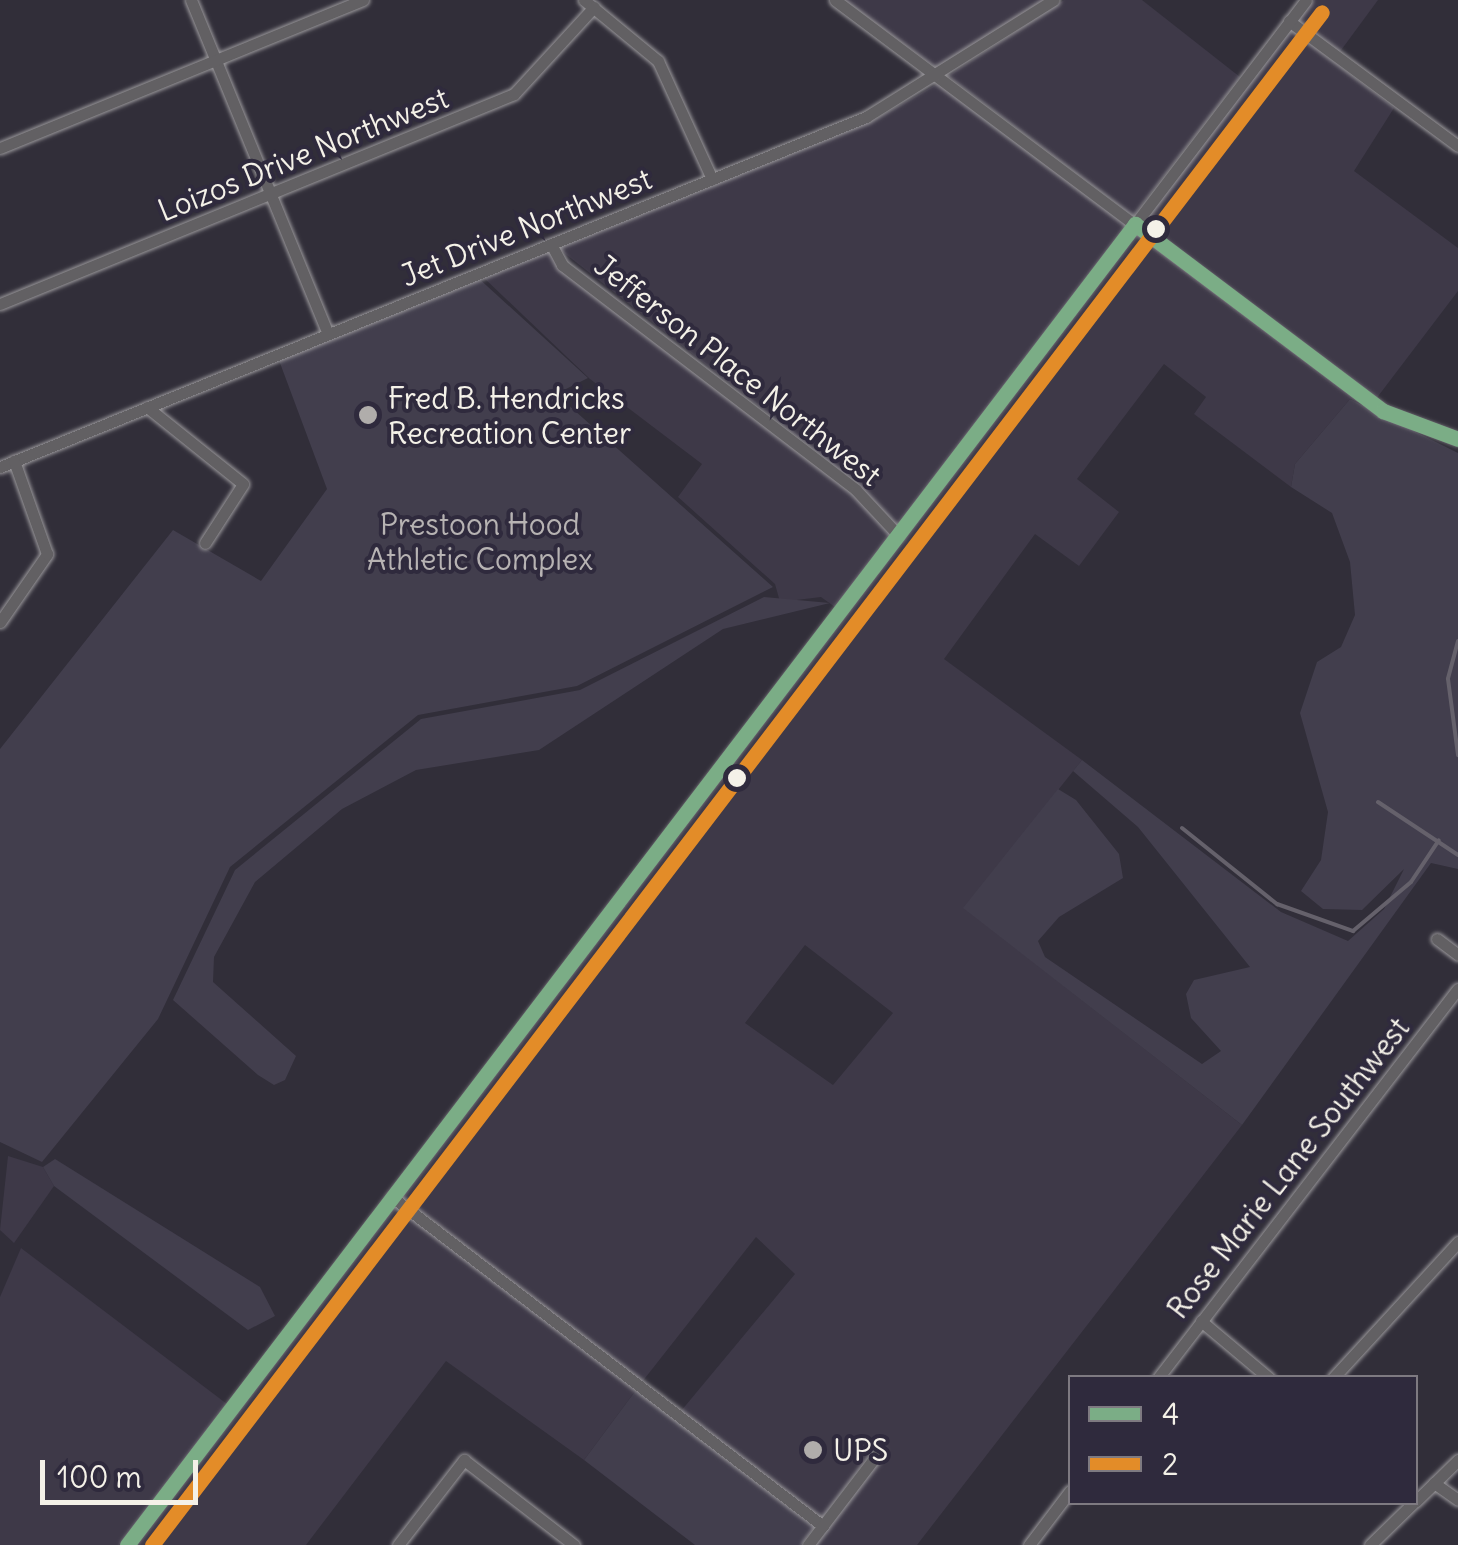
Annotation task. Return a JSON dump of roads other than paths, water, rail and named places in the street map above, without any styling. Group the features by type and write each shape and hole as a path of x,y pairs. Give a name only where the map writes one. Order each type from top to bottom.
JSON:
{"street":[{"path":"191,0 328,334"},
{"path":"0,148 363,0"},
{"path":"835,0 1383,410 1458,439"},
{"name":"Jet Drive Northwest","path":"0,467 866,117 938,76 1054,0"},
{"path":"127,1545 1306,0"},
{"path":"589,4 664,70 712,179"},
{"name":"Loizos Drive Northwest","path":"0,304 514,94 589,4"},
{"path":"1290,22 1458,146"},
{"name":"Jefferson Place Northwest","path":"551,244 562,265 856,490 898,535"},
{"path":"147,407 243,484 205,543"},
{"path":"0,622 47,554 14,461"},
{"path":"1438,939 1458,955"},
{"name":"Rose Marie Lane Southwest","path":"1160,1375 1458,989"},
{"path":"392,1197 822,1526"},
{"path":"1337,1375 1458,1242"},
{"path":"1201,1321 1265,1375"},
{"path":"808,1545 879,1452"},
{"path":"398,1545 464,1460 574,1545"},
{"path":"1418,1495 1458,1460"},
{"path":"1434,1483 1458,1500"},
{"path":"1028,1545 1068,1493"},
{"path":"1370,1545 1406,1505"}],"waterway":[{"path":"1458,641 1448,679 1458,755"},
{"path":"1378,802 1458,855"},
{"path":"1182,828 1277,904 1353,931 1411,882 1439,840"}],"place":[{"name":"Fred B. Hendricks Recreation Center","path":"368,415"},
{"name":"UPS","path":"813,1450"}],"park label":[{"name":"Prestoon Hood Athletic Complex","path":"480,541"}]}
